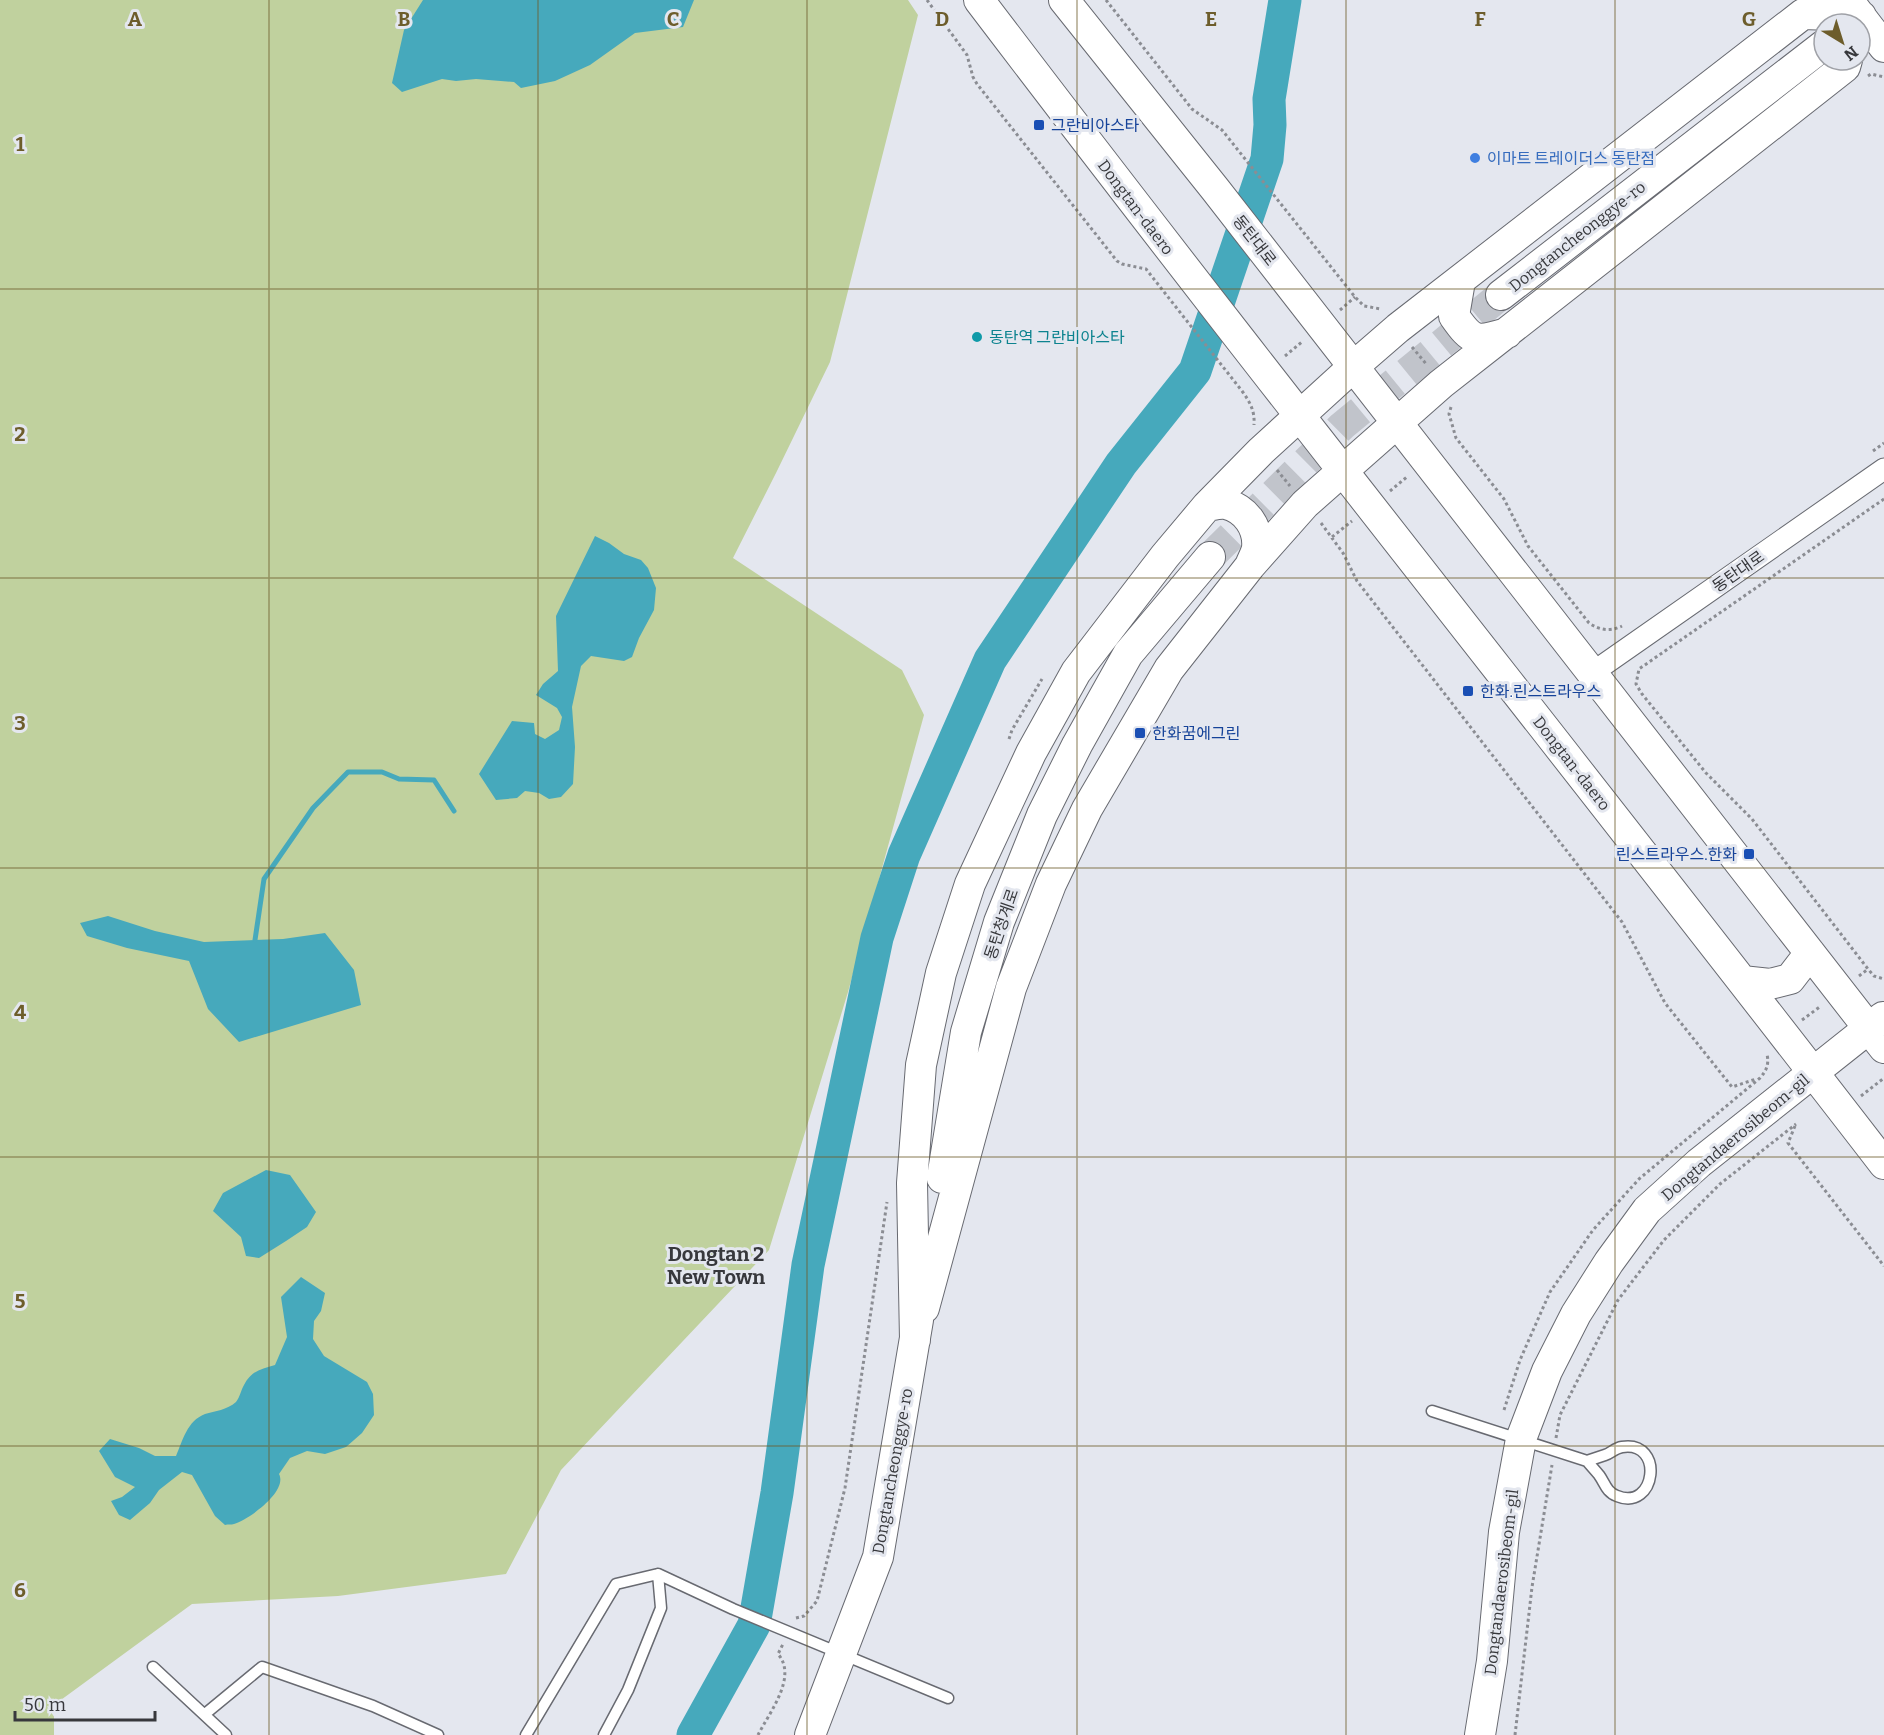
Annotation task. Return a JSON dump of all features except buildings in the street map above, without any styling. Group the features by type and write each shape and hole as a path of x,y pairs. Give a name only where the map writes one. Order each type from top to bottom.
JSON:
{"street":[{"name":"Dongtan-daero","path":"979,0 1185,270 1884,1164"},
{"name":"동탄대로","path":"1064,0 1321,325"},
{"path":"915,1340 912,1183 921,1065 941,974 970,884 1030,753 1076,672 1165,556 1207,506 1261,451 1353,367 1398,328 1803,14 1812,14"},
{"path":"1872,27 1884,46"},
{"name":"Dongtancheonggye-ro","path":"1501,295 1812,54"},
{"path":"915,1340 1011,988 1051,884 1087,809 1169,669 1250,566 1305,504 1396,422 1441,384 1839,72"},
{"path":"1460,281 1454,316 1466,333 1483,340 1507,333"},
{"path":"1321,325 1840,991 1879,1031"},
{"name":"동탄대로","path":"1592,673 1884,469"},
{"path":"1207,506 1224,504 1241,511 1252,523 1257,537 1257,550 1250,566"},
{"name":"동탄청계로","path":"915,1340 966,1032 999,922 1042,815 1128,654 1210,557"},
{"path":"1742,981 1770,984 1790,979 1810,953"},
{"name":"Dongtandaerosibeom-gil","path":"1480,1735 1492,1661 1504,1532 1521,1439 1547,1371 1576,1314 1609,1262 1647,1210 1699,1162 1814,1072 1879,1031"},
{"name":"Dongtancheonggye-ro","path":"810,1735 878,1557 915,1340"}],"lane":[{"path":"1432,1411 1587,1461 1610,1492 1618,1497 1635,1496 1643,1491 1651,1476 1649,1461 1638,1449 1622,1447 1587,1461"},
{"path":"1600,1477 1603,1461 1608,1454"},
{"path":"604,1735 628,1690 661,1608 658,1574"},
{"path":"526,1735 616,1584 658,1574 733,1609 948,1698"},
{"path":"153,1667 226,1735"},
{"path":"205,1714 262,1667 373,1706 438,1735"}],"path":[{"path":"927,0 967,55 977,84 1117,261 1146,269 1242,391 1262,367 1321,325 1355,297"},
{"path":"1106,0 1192,109 1222,130 1355,297 1364,306 1383,309 1454,400 1449,414 1456,438 1504,499 1528,546 1589,623 1598,629 1608,630 1628,623"},
{"path":"1865,72 1884,77"},
{"path":"1456,438 1332,537 1357,581 1622,922 1665,1003 1732,1087 1760,1078"},
{"path":"1865,457 1884,443"},
{"path":"1884,499 1639,669 1636,684 1706,773 1752,819 1868,969 1874,976 1884,979"},
{"path":"1784,1034 1868,969"},
{"path":"1515,1735 1532,1587 1560,1415 1618,1300 1664,1240 1720,1184 1796,1124 1788,1143 1884,1266"},
{"path":"758,1735 783,1688 786,1667 778,1654"}],"green space":[{"path":"0,0 908,0 918,15 830,362 733,558 902,670 924,715 848,992 769,1250 561,1470 506,1574 338,1596 192,1604 54,1705 54,1735 0,1735"}],"water":[{"path":"423,0 694,0 683,27 635,33 590,65 555,81 521,88 514,82 442,79 402,92 392,83 404,30"},
{"path":"595,536 624,554 641,560 648,568 656,588 654,610 632,657 624,661 591,656 581,666 572,707 575,747 573,784 561,797 549,799 539,793 525,791 517,798 496,800 479,774 512,721 534,723 535,734 545,739 559,730 562,717 557,708 536,695 543,684 558,671 556,616"},
{"path":"108,916 155,931 204,942 283,939 325,933 354,970 361,1005 239,1042 208,1009 189,961 127,948 87,936 80,923"},
{"path":"266,1170 290,1175 316,1212 307,1227 259,1258 246,1256 241,1237 213,1211 223,1193"},
{"path":"301,1277 325,1293 321,1311 314,1321 313,1339 324,1356 367,1382 373,1394 374,1415 362,1433 346,1447 325,1454 307,1451 290,1458 279,1474 280,1481 273,1496 258,1510 234,1524 225,1525 215,1516 192,1475 182,1472 159,1490 150,1503 130,1520 119,1515 111,1501 122,1497 135,1487 115,1477 99,1451 110,1439 139,1448 155,1456 176,1456 186,1432 194,1421 205,1414 232,1405 253,1374 275,1365 287,1337 281,1297"}],"waterway":[{"path":"693,1735 754,1625 777,1493 808,1265 877,938 904,855 990,660 1121,464 1195,371 1267,159 1270,125 1269,99 1285,0"},
{"path":"255,940 264,879 313,808 348,772 382,772 399,779 434,780 454,811"}],"tunnel":[{"path":"1210,557 1342,426 1501,295"}],"place":[{"name":"그란비아스타","path":"1039,125"},
{"name":"이마트 트레이더스 동탄점","path":"1475,158"},
{"name":"동탄역 그란비아스타","path":"977,337"},
{"name":"한화.린스트라우스","path":"1468,691"},
{"name":"한화꿈에그린","path":"1140,733"},
{"name":"린스트라우스.한화","path":"1749,854"}],"district":[{"name":"Dongtan 2 New Town","path":"716,1266"}]}
